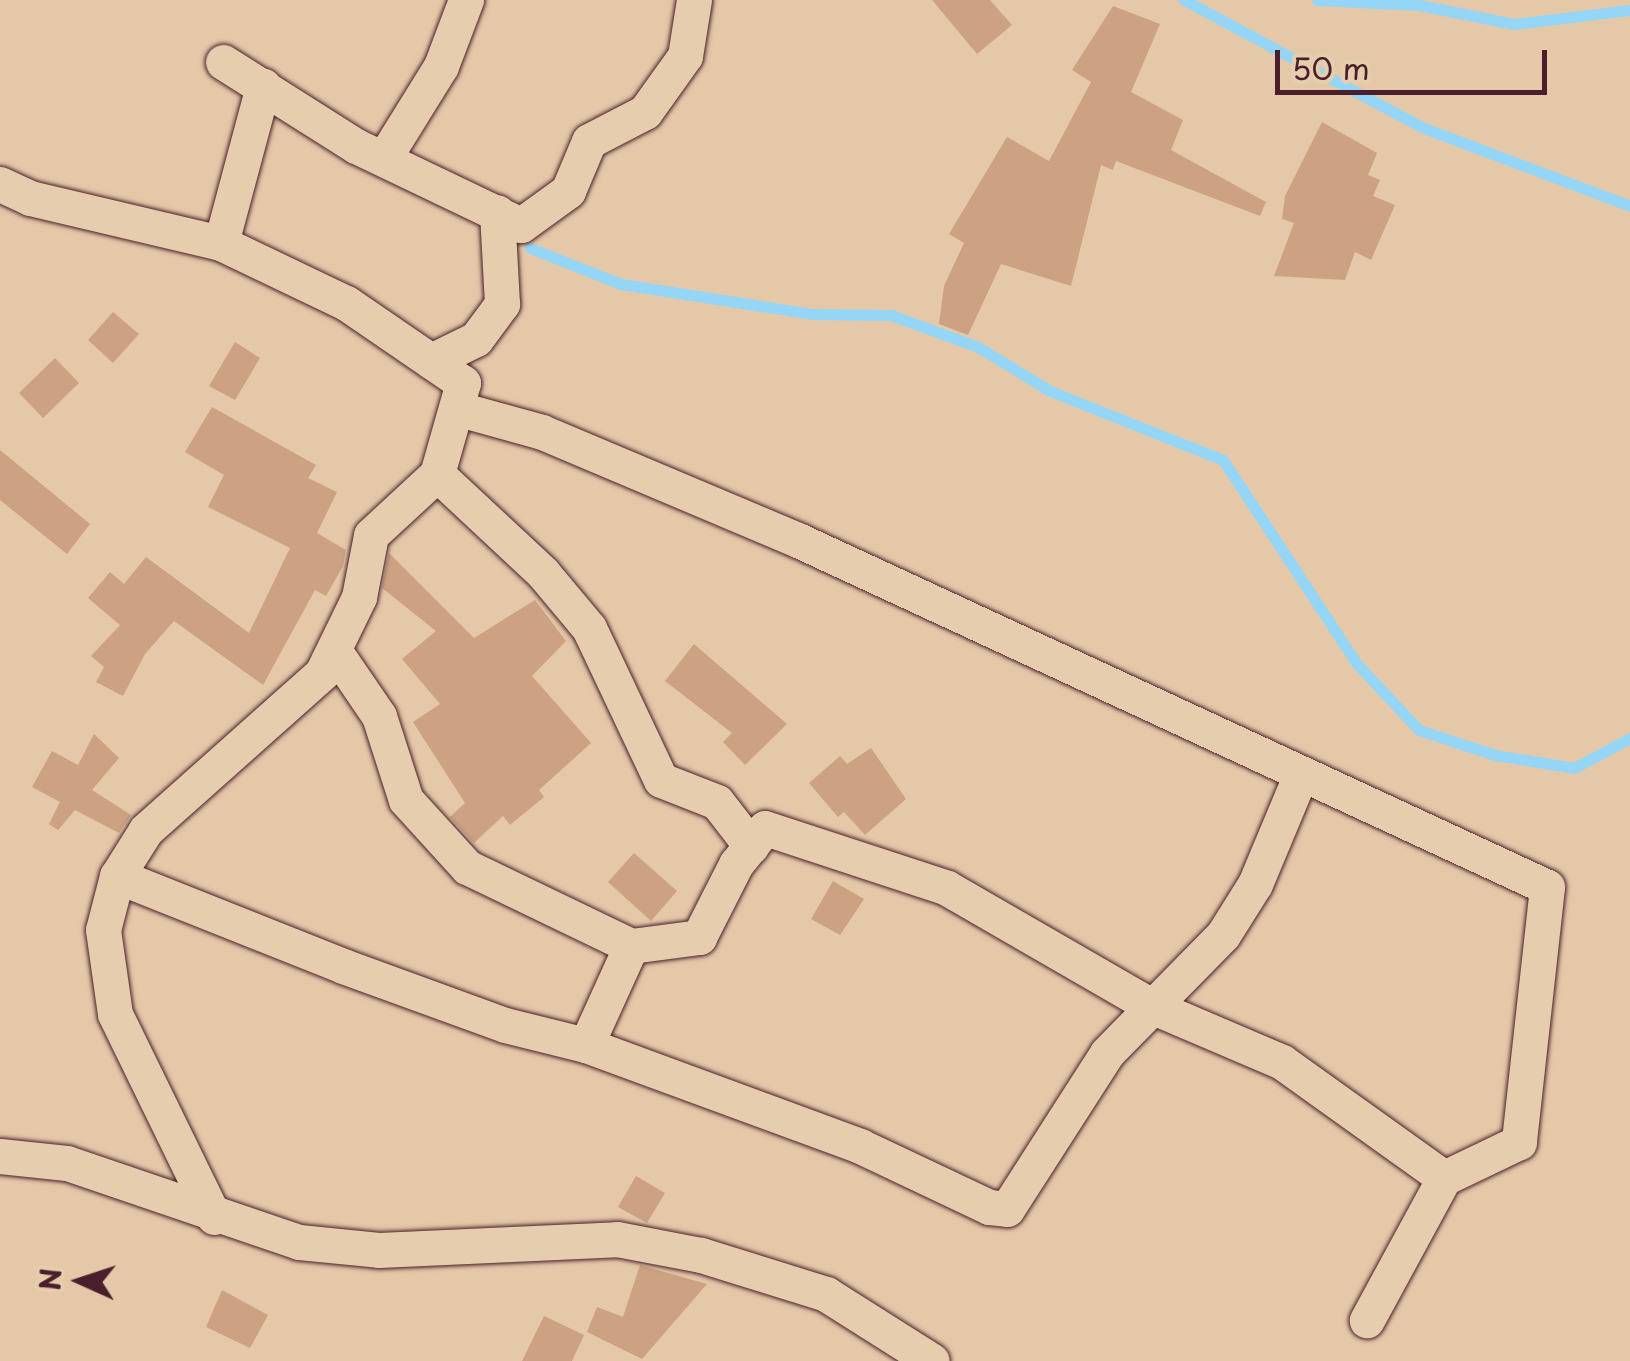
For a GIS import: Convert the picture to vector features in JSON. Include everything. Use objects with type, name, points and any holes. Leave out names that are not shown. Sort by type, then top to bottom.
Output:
[{"type":"street","points":[[384,158],[441,66],[466,0]]},
{"type":"street","points":[[223,62],[384,158],[521,225],[536,219],[568,191],[589,141],[645,112],[685,56],[694,0]]},
{"type":"street","points":[[220,243],[262,86]]},
{"type":"street","points":[[0,184],[30,198],[220,243],[346,302],[463,383],[459,408],[437,474],[371,534],[360,597],[322,673],[146,830],[117,876],[103,930],[115,1014],[214,1217]]},
{"type":"street","points":[[431,361],[476,339],[502,304],[497,212]]},
{"type":"street","points":[[459,408],[542,432],[706,506],[800,540],[1547,887],[1519,1142],[1444,1178],[1367,1320]]},
{"type":"street","points":[[437,474],[543,573],[589,628],[660,780],[717,802],[751,846]]},
{"type":"street","points":[[334,650],[378,716],[406,800],[467,867],[631,946],[699,936],[751,846],[766,828],[947,888],[1151,1006],[1282,1062],[1444,1178]]},
{"type":"street","points":[[117,876],[505,1025],[586,1045],[860,1146],[989,1207],[1007,1210],[1097,1066],[1222,936],[1255,884],[1301,774]]},
{"type":"street","points":[[586,1045],[631,946]]},
{"type":"street","points":[[0,1156],[67,1163],[214,1217],[299,1242],[379,1250],[617,1240],[701,1255],[826,1294],[932,1361]]},
{"type":"building","points":[[932,0],[990,0],[1012,25],[977,54]]},
{"type":"building","points":[[1113,6],[1160,24],[1131,92],[1183,120],[1171,150],[1266,202],[1260,216],[1116,161],[1113,170],[1101,165],[1071,286],[1001,264],[968,335],[939,324],[944,286],[964,243],[949,234],[1007,137],[1049,161],[1091,82],[1072,70]]},
{"type":"building","points":[[1322,122],[1377,153],[1368,175],[1380,180],[1373,196],[1395,205],[1371,260],[1355,252],[1345,280],[1274,276],[1294,223],[1282,219],[1285,196]]},
{"type":"building","points":[[113,312],[139,334],[113,363],[88,340]]},
{"type":"building","points":[[235,342],[260,358],[235,400],[209,386]]},
{"type":"building","points":[[55,358],[79,383],[43,418],[19,393]]},
{"type":"building","points":[[212,407],[316,465],[308,478],[337,492],[317,533],[346,550],[343,566],[326,596],[315,590],[263,685],[174,621],[145,654],[123,696],[96,682],[104,667],[91,656],[120,625],[88,598],[110,572],[124,584],[146,557],[249,633],[290,548],[208,507],[224,475],[185,452]]},
{"type":"building","points":[[0,450],[90,524],[67,554],[0,500]]},
{"type":"building","points":[[389,553],[474,638],[535,600],[566,641],[532,676],[591,743],[539,790],[544,797],[510,825],[503,816],[474,843],[450,817],[465,803],[413,722],[440,704],[402,659],[436,631],[382,588]]},
{"type":"building","points":[[694,644],[787,724],[745,765],[723,742],[732,733],[665,681]]},
{"type":"building","points":[[94,734],[119,758],[92,790],[131,815],[119,833],[75,810],[58,830],[49,824],[60,802],[32,787],[52,751],[78,765]]},
{"type":"building","points":[[871,748],[906,799],[865,835],[844,812],[838,817],[809,783],[840,756],[847,764]]},
{"type":"building","points":[[634,853],[677,891],[651,921],[608,882]]},
{"type":"building","points":[[833,881],[864,899],[840,935],[811,919]]},
{"type":"building","points":[[636,1176],[665,1193],[647,1223],[618,1207]]},
{"type":"building","points":[[640,1265],[707,1284],[642,1359],[587,1332],[597,1307],[623,1317]]},
{"type":"building","points":[[222,1290],[268,1315],[250,1348],[206,1327]]},
{"type":"building","points":[[544,1316],[584,1335],[572,1361],[522,1361]]},
{"type":"waterway","points":[[1184,0],[1424,128],[1630,206]]},
{"type":"waterway","points":[[1317,0],[1419,5],[1514,24],[1630,10]]},
{"type":"waterway","points":[[530,248],[621,284],[812,314],[891,315],[978,347],[1050,391],[1223,460],[1357,664],[1419,730],[1495,755],[1574,768],[1630,738]]}]
